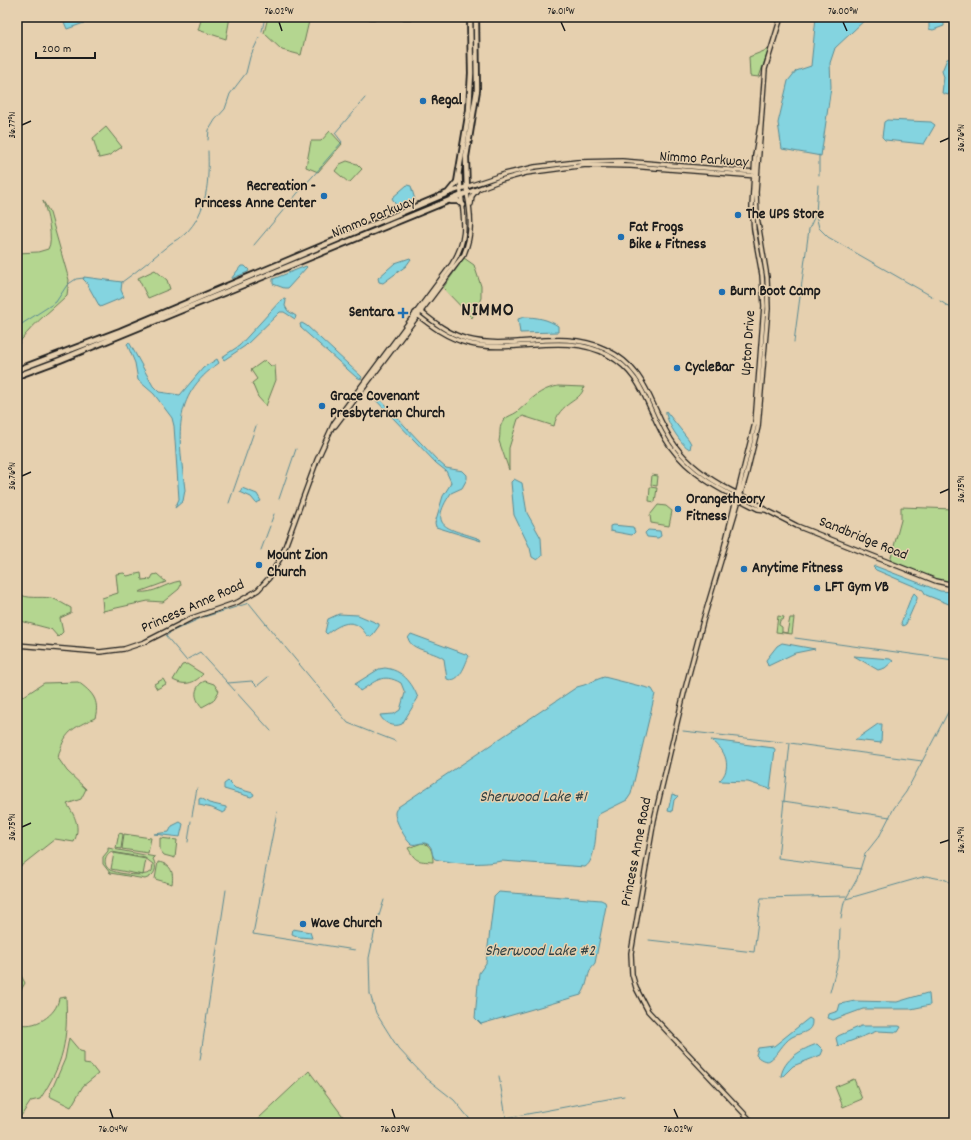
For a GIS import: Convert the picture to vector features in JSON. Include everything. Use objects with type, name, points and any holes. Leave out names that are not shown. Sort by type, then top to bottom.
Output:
[{"type":"highway","points":[[470,17],[470,117],[473,119]]},
{"type":"highway","points":[[467,193],[466,157],[473,119],[477,73],[476,17]]},
{"type":"highway","points":[[448,193],[456,184],[470,99]]},
{"type":"highway","name":"Nimmo Parkway","points":[[17,370],[120,331],[448,193]]},
{"type":"highway","name":"Nimmo Parkway","points":[[17,376],[48,366],[467,193]]},
{"type":"highway","points":[[427,210],[455,200],[460,201],[463,205]]},
{"type":"main road","points":[[371,17],[425,17]]},
{"type":"main road","name":"Upton Drive","points":[[738,496],[755,423],[764,306],[762,275],[753,220],[755,174],[762,117],[765,69],[781,17]]},
{"type":"main road","name":"Nimmo Parkway","points":[[448,193],[498,175],[526,168],[583,161],[622,161],[755,174]]},
{"type":"main road","name":"Princess Anne Road","points":[[17,645],[100,652],[124,649],[145,642],[192,618],[238,602],[254,593],[270,578],[280,559],[336,420],[417,311],[459,251],[465,227],[460,188],[460,163]]},
{"type":"main road","name":"Nimmo Parkway","points":[[467,193],[526,173],[586,165],[755,174]]},
{"type":"main road","points":[[471,224],[472,218],[470,200],[478,189]]},
{"type":"main road","points":[[467,193],[471,224]]},
{"type":"main road","name":"Princess Anne Road","points":[[328,437],[464,254],[469,240],[471,224]]},
{"type":"main road","points":[[417,311],[445,335],[472,344],[491,346],[570,344],[588,347],[608,355],[628,370],[640,385],[662,433],[678,457],[700,477],[738,496]]},
{"type":"main road","name":"Princess Anne Road","points":[[738,496],[684,693],[654,820],[632,945],[631,962],[636,988],[652,1016],[753,1123]]},
{"type":"main road","name":"Sandbridge Road","points":[[738,496],[758,508],[766,510],[797,526],[936,580],[954,585]]},
{"type":"green space","points":[[202,17],[230,17],[226,39],[198,30]]},
{"type":"green space","points":[[268,17],[310,17],[301,55],[282,50],[264,33]]},
{"type":"green space","points":[[769,49],[759,77],[750,76],[749,57]]},
{"type":"green space","points":[[106,127],[122,147],[108,156],[99,158],[93,138]]},
{"type":"green space","points":[[330,131],[342,144],[318,172],[306,167],[311,141],[321,141]]},
{"type":"green space","points":[[347,161],[357,164],[362,169],[350,182],[335,171],[340,164]]},
{"type":"green space","points":[[43,201],[50,213],[69,280],[67,295],[26,333],[17,347],[17,253],[38,252],[48,249],[50,245],[48,219]]},
{"type":"green space","points":[[464,258],[474,265],[481,286],[481,298],[472,318],[443,288]]},
{"type":"green space","points":[[155,270],[167,280],[170,289],[148,298],[138,278]]},
{"type":"green space","points":[[265,360],[271,366],[275,366],[276,380],[266,406],[258,397],[252,383],[257,379],[251,370]]},
{"type":"green space","points":[[551,387],[584,387],[579,396],[560,412],[554,426],[523,416],[518,419],[509,448],[509,470],[499,441],[502,423],[505,419],[517,412],[540,392]]},
{"type":"green space","points":[[652,475],[658,476],[657,486],[651,485]]},
{"type":"green space","points":[[650,487],[657,488],[655,502],[649,501]]},
{"type":"green space","points":[[658,505],[666,506],[672,511],[669,526],[651,523],[650,515]]},
{"type":"green space","points":[[901,507],[954,509],[954,583],[937,580],[890,561],[901,520]]},
{"type":"green space","points":[[124,573],[127,576],[141,573],[142,580],[151,579],[153,575],[157,574],[166,582],[139,592],[155,590],[180,581],[181,585],[179,589],[163,602],[148,601],[103,611],[102,598],[118,593],[116,574]]},
{"type":"green space","points":[[17,593],[29,597],[51,598],[71,608],[71,613],[60,618],[63,632],[58,637],[51,629],[17,620]]},
{"type":"green space","points":[[778,616],[784,617],[783,620],[780,620],[779,625],[782,627],[782,632],[787,633],[790,618],[794,618],[792,634],[776,632]]},
{"type":"green space","points":[[187,664],[203,674],[196,680],[189,683],[181,683],[173,680],[182,665]]},
{"type":"green space","points":[[163,679],[166,684],[157,689],[154,684]]},
{"type":"green space","points":[[205,681],[214,684],[219,691],[213,701],[202,707],[196,698],[196,692],[198,686]]},
{"type":"green space","points":[[78,682],[91,693],[96,701],[95,718],[80,725],[70,732],[63,742],[58,758],[67,771],[86,789],[81,799],[67,804],[76,822],[76,837],[74,842],[55,839],[17,869],[17,698],[24,696],[44,683]]},
{"type":"green space","points":[[119,833],[123,834],[121,849],[116,848]]},
{"type":"green space","points":[[124,834],[151,838],[148,853],[122,849]]},
{"type":"green space","points":[[160,838],[177,840],[175,858],[164,855],[160,850]]},
{"type":"green space","points":[[422,843],[428,845],[430,848],[433,862],[418,860],[413,856],[408,848]]},
{"type":"green space","points":[[108,848],[155,857],[153,859],[155,862],[155,871],[151,876],[145,879],[110,873],[103,864],[103,857],[108,851]],"holes":[[[112,852],[145,858],[153,864],[152,871],[138,875],[125,874],[110,870],[105,863],[106,858]]]},
{"type":"green space","points":[[114,853],[146,859],[143,875],[111,869]]},
{"type":"green space","points":[[158,862],[171,869],[172,884],[155,879]]},
{"type":"green space","points":[[17,968],[25,983],[21,990],[17,993]]},
{"type":"green space","points":[[66,997],[65,1039],[59,1062],[40,1099],[31,1101],[21,1116],[17,1118],[17,1023],[24,1025],[37,1023],[44,1020],[54,1010],[59,998]]},
{"type":"green space","points":[[69,1038],[80,1051],[84,1052],[84,1064],[91,1065],[98,1074],[83,1086],[71,1107],[49,1096],[65,1059]]},
{"type":"green space","points":[[309,1071],[348,1123],[257,1123],[259,1118]]},
{"type":"green space","points":[[854,1079],[862,1099],[843,1107],[835,1087]]},
{"type":"water","points":[[74,17],[83,17],[86,20],[84,23],[67,29],[64,22]]},
{"type":"water","points":[[816,17],[868,17],[835,48],[830,63],[831,87],[821,156],[782,149],[778,123],[788,81],[796,71],[811,66]]},
{"type":"water","points":[[929,17],[944,17],[944,26],[933,30],[929,29]]},
{"type":"water","points":[[954,57],[954,87],[948,95],[942,93],[944,77],[942,71],[947,59]]},
{"type":"water","points":[[887,120],[931,122],[935,125],[924,144],[885,140],[882,137],[884,122]]},
{"type":"water","points":[[407,185],[411,186],[415,200],[397,207],[392,198]]},
{"type":"water","points":[[410,258],[411,259],[406,266],[383,283],[379,282],[378,278],[395,263]]},
{"type":"water","points":[[241,266],[245,266],[249,270],[248,272],[231,279]]},
{"type":"water","points":[[306,266],[307,267],[288,288],[273,284],[273,279]]},
{"type":"water","points":[[84,277],[122,282],[121,290],[124,297],[100,307],[83,279]]},
{"type":"water","points":[[285,299],[285,306],[288,311],[296,316],[295,319],[284,312],[280,312],[245,346],[224,360],[222,357],[239,346],[281,300]]},
{"type":"water","points":[[524,317],[546,320],[558,326],[558,332],[520,333],[518,319]]},
{"type":"water","points":[[302,323],[362,377],[361,379],[356,377],[301,328],[300,324]]},
{"type":"water","points":[[129,342],[153,386],[159,392],[180,395],[203,368],[217,359],[219,363],[203,376],[192,390],[185,404],[181,419],[180,435],[185,490],[183,501],[175,508],[179,499],[174,426],[172,418],[154,394],[138,380],[135,363],[127,344]]},
{"type":"water","points":[[372,391],[438,461],[446,468],[463,471],[467,475],[467,479],[462,488],[451,493],[444,505],[441,514],[442,521],[445,526],[480,539],[481,541],[436,527],[435,523],[443,496],[451,482],[446,471],[436,463],[370,394]]},
{"type":"water","points":[[666,411],[689,440],[691,444],[690,449],[674,432],[666,415]]},
{"type":"water","points":[[514,479],[522,483],[527,513],[541,538],[542,556],[537,560],[532,557],[530,548],[514,515],[511,482]]},
{"type":"water","points":[[242,488],[257,494],[261,501],[256,503],[251,497],[240,492]]},
{"type":"water","points":[[610,526],[633,527],[635,532],[632,535],[610,531]]},
{"type":"water","points":[[648,530],[660,531],[661,536],[658,538],[647,537],[645,533]]},
{"type":"water","points":[[875,566],[940,591],[954,592],[954,606],[926,595],[923,590],[876,570],[873,567]]},
{"type":"water","points":[[914,593],[917,596],[917,599],[906,624],[903,626],[901,623]]},
{"type":"water","points":[[339,614],[358,615],[379,624],[379,626],[371,637],[367,635],[358,625],[349,623],[335,628],[327,634],[325,632],[328,619]]},
{"type":"water","points":[[411,634],[468,655],[466,664],[459,676],[452,680],[447,679],[444,659],[413,646],[408,638]]},
{"type":"water","points":[[782,643],[815,649],[795,653],[768,666],[766,660],[777,646]]},
{"type":"water","points":[[854,656],[890,659],[893,661],[885,668],[878,670]]},
{"type":"water","points":[[385,668],[396,671],[406,678],[413,687],[418,698],[402,724],[399,725],[389,724],[381,718],[380,715],[394,714],[400,710],[405,693],[401,683],[389,678],[384,678],[360,691],[355,684],[379,669]]},
{"type":"water","name":"Sherwood Lake #1","points":[[604,677],[652,689],[655,694],[631,794],[627,800],[599,814],[597,817],[596,837],[589,864],[585,867],[502,861],[477,863],[451,862],[435,859],[430,846],[427,844],[411,844],[409,842],[396,820],[395,812],[398,807],[577,687]]},
{"type":"water","points":[[878,724],[882,724],[881,743],[855,740]]},
{"type":"water","points":[[711,740],[774,748],[770,789],[748,782],[719,781],[726,771],[726,759],[721,749]]},
{"type":"water","points":[[228,781],[235,788],[253,793],[254,795],[251,797],[224,789],[224,784]]},
{"type":"water","points":[[672,794],[678,796],[674,800],[672,812],[668,811]]},
{"type":"water","points":[[201,798],[209,803],[226,807],[226,811],[223,813],[212,808],[199,805],[199,799]]},
{"type":"water","points":[[180,822],[183,824],[180,837],[154,834],[169,832],[172,826]]},
{"type":"water","name":"Sherwood Lake #2","points":[[499,892],[601,900],[605,902],[606,906],[595,963],[590,970],[584,991],[581,995],[481,1024],[475,1018],[479,973],[486,963],[494,897]]},
{"type":"water","points":[[293,929],[310,932],[312,938],[299,937],[292,934]]},
{"type":"water","points":[[927,993],[929,994],[930,1005],[911,1009],[863,1009],[833,1020],[828,1018],[829,1014],[838,1011],[840,1004],[855,1001],[897,1002]]},
{"type":"water","points":[[809,1018],[812,1020],[811,1027],[806,1032],[789,1039],[770,1060],[764,1061],[756,1055],[758,1048],[774,1046]]},
{"type":"water","points":[[861,1026],[901,1027],[898,1032],[877,1031],[838,1046],[836,1038],[838,1036]]},
{"type":"water","points":[[817,1044],[823,1050],[821,1055],[793,1066],[783,1076],[781,1076],[786,1065],[794,1056]]},
{"type":"waterway","points":[[262,31],[265,17]]},
{"type":"waterway","points":[[208,140],[209,130],[215,120],[225,109],[230,94],[246,73],[250,57],[259,38]]},
{"type":"waterway","points":[[323,164],[342,142],[335,133],[365,98]]},
{"type":"waterway","points":[[122,282],[183,235],[193,225],[203,206],[206,195],[208,151]]},
{"type":"waterway","points":[[819,155],[819,175]]},
{"type":"waterway","points":[[304,186],[322,166]]},
{"type":"waterway","points":[[794,342],[809,229],[816,213],[818,185]]},
{"type":"waterway","points":[[254,245],[302,188]]},
{"type":"waterway","points":[[816,215],[819,228],[828,237],[933,297]]},
{"type":"waterway","points":[[17,327],[56,302],[67,285],[76,279],[84,278]]},
{"type":"waterway","points":[[940,301],[954,310]]},
{"type":"waterway","points":[[229,503],[256,426]]},
{"type":"waterway","points":[[279,499],[296,449]]},
{"type":"waterway","points":[[271,522],[274,514]]},
{"type":"waterway","points":[[261,550],[270,526]]},
{"type":"waterway","points":[[204,617],[249,603],[283,645]]},
{"type":"waterway","points":[[173,631],[201,618]]},
{"type":"waterway","points":[[170,633],[166,636],[186,660],[200,652],[271,731]]},
{"type":"waterway","points":[[795,638],[954,660]]},
{"type":"waterway","points":[[285,647],[348,723],[373,733]]},
{"type":"waterway","points":[[228,683],[252,681],[257,686],[268,677]]},
{"type":"waterway","points":[[841,918],[844,902],[857,879],[865,854],[880,835],[894,808],[906,792],[954,701]]},
{"type":"waterway","points":[[683,731],[790,743]]},
{"type":"waterway","points":[[377,734],[395,741]]},
{"type":"waterway","points":[[861,869],[778,858],[790,743],[922,761]]},
{"type":"waterway","points":[[192,816],[197,788]]},
{"type":"waterway","points":[[783,801],[890,817]]},
{"type":"waterway","points":[[277,812],[253,934],[355,950]]},
{"type":"waterway","points":[[188,842],[191,821]]},
{"type":"waterway","points":[[846,899],[926,876],[946,880],[952,884]]},
{"type":"waterway","points":[[200,1060],[226,890]]},
{"type":"waterway","points":[[649,940],[754,952],[761,898],[846,896]]},
{"type":"waterway","points":[[384,900],[376,925],[369,958],[370,994],[376,1013],[398,1048],[426,1078],[454,1100],[473,1123]]},
{"type":"waterway","points":[[830,992],[839,958],[840,928]]},
{"type":"waterway","points":[[499,1076],[507,1123]]},
{"type":"waterway","points":[[506,1118],[624,1096]]},
{"type":"place","name":"Regal","points":[[423,101]]},
{"type":"place","name":"Recreation - Princess Anne Center","points":[[324,196]]},
{"type":"place","name":"The UPS Store","points":[[738,215]]},
{"type":"place","name":"Fat Frogs Bike & Fitness","points":[[621,237]]},
{"type":"place","name":"Burn Boot Camp","points":[[722,292]]},
{"type":"place","name":"Sentara","points":[[403,313]]},
{"type":"place","name":"CycleBar","points":[[677,368]]},
{"type":"place","name":"Grace Covenant Presbyterian Church","points":[[322,406]]},
{"type":"place","name":"Orangetheory Fitness","points":[[678,509]]},
{"type":"place","name":"Mount Zion Church","points":[[259,565]]},
{"type":"place","name":"Anytime Fitness","points":[[744,569]]},
{"type":"place","name":"LFT Gym VB","points":[[817,588]]},
{"type":"place","name":"Wave Church","points":[[303,924]]},
{"type":"district","name":"NIMMO","points":[[488,311]]}]
